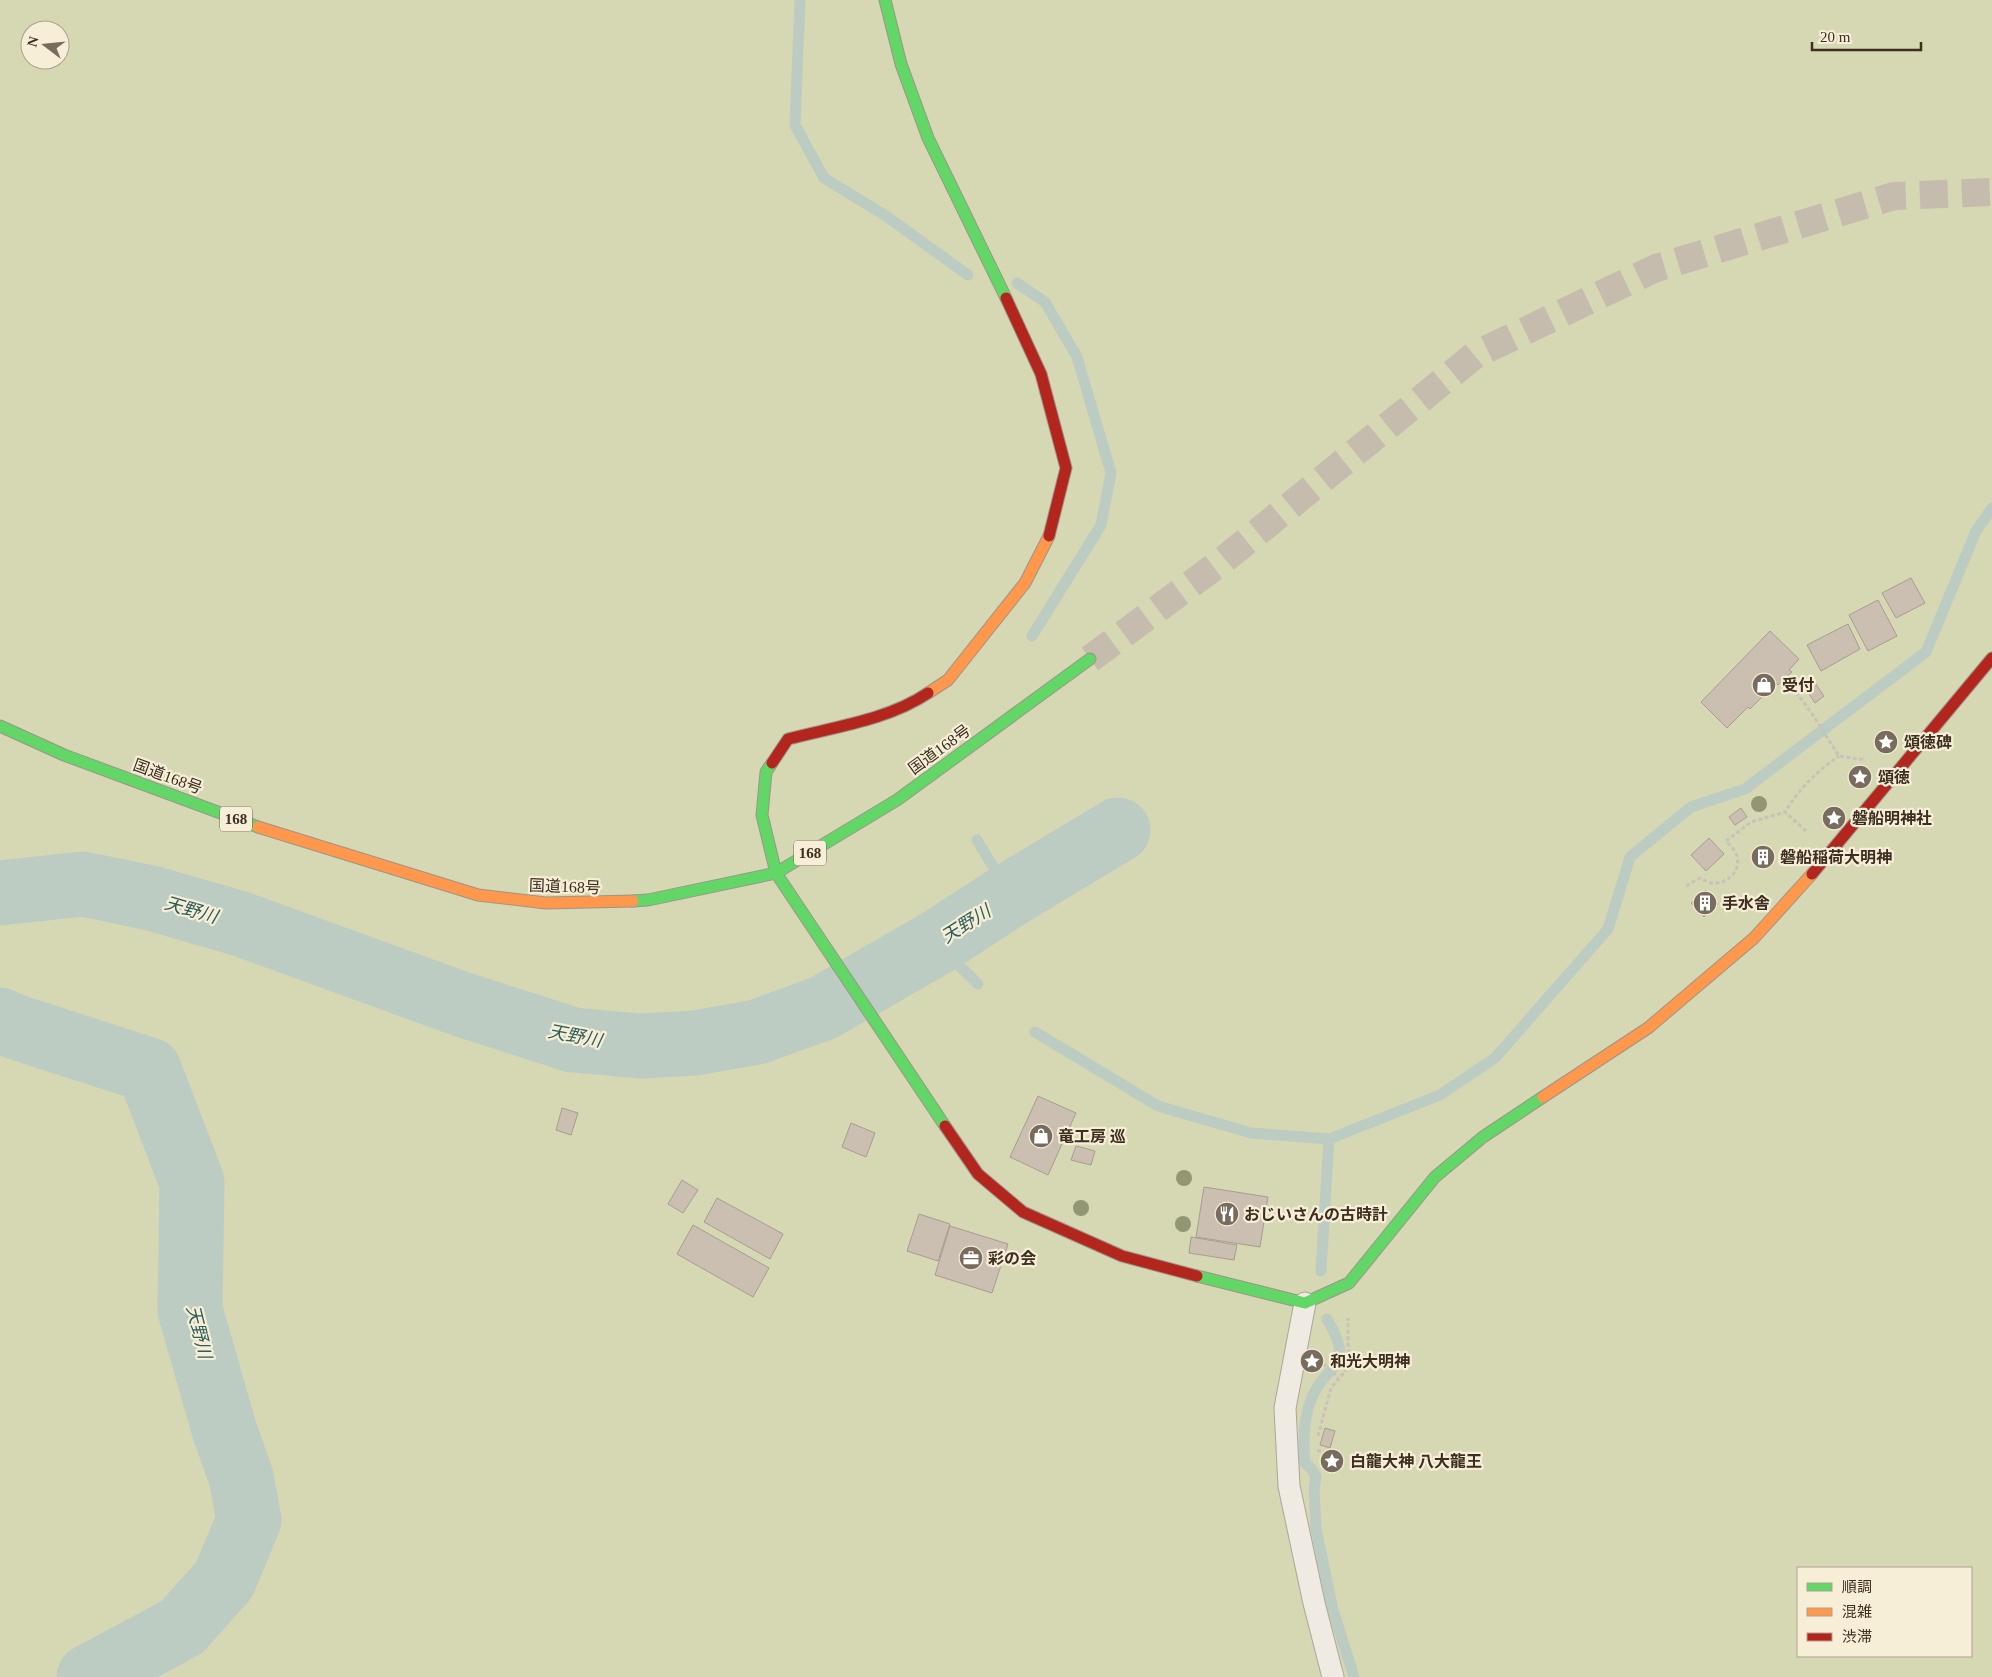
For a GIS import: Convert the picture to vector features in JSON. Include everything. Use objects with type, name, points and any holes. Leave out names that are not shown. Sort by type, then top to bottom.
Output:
[{"type":"main road","points":[[885,0],[901,64],[928,138],[1000,284],[1041,374],[1066,468],[1048,539],[1025,583],[948,680],[910,705],[788,739],[766,772],[762,815],[776,873],[811,923],[905,1068],[978,1174],[1023,1212],[1122,1256],[1255,1292],[1305,1303],[1349,1283],[1436,1178],[1483,1137],[1648,1028],[1754,938],[1829,854],[1992,658]]},
{"type":"main road","name":"国道168号","points":[[0,726],[64,755],[278,834],[478,895],[546,903],[608,903],[648,900],[776,873],[897,800],[1090,659]]},
{"type":"lane","points":[[1305,1303],[1285,1408],[1289,1486],[1314,1603],[1333,1677]]},
{"type":"path","points":[[1792,687],[1833,746]]},
{"type":"path","points":[[1686,886],[1700,878],[1711,883],[1723,882],[1736,872],[1738,857],[1726,841],[1750,822],[1785,812],[1796,794],[1826,764],[1839,756]]},
{"type":"path","points":[[1785,812],[1829,854]]},
{"type":"path","points":[[1316,1441],[1336,1376],[1347,1369],[1350,1362],[1348,1329]]},
{"type":"path","points":[[1328,1367],[1336,1376]]},
{"type":"path","points":[[1314,1449],[1326,1453],[1325,1461],[1320,1468]]},
{"type":"green space","points":[[0,0],[1992,0],[1992,1677],[0,1677]]},
{"type":"building","points":[[1911,578],[1925,603],[1896,618],[1882,593]]},
{"type":"building","points":[[1878,600],[1897,636],[1868,651],[1849,615]]},
{"type":"building","points":[[1848,624],[1860,649],[1821,671],[1807,645]]},
{"type":"building","points":[[1770,631],[1799,659],[1789,670],[1792,672],[1778,685],[1776,683],[1750,709],[1748,707],[1727,728],[1701,702]]},
{"type":"building","points":[[1815,683],[1824,696],[1815,703],[1806,689]]},
{"type":"building","points":[[1741,808],[1747,817],[1735,825],[1729,817]]},
{"type":"building","points":[[1709,838],[1724,854],[1706,871],[1691,855]]},
{"type":"building","name":"手水舎","points":[[1706,890],[1718,904],[1704,917],[1691,903]]},
{"type":"building","points":[[1038,1096],[1076,1113],[1048,1175],[1010,1157]]},
{"type":"building","points":[[562,1108],[578,1113],[571,1135],[556,1130]]},
{"type":"building","points":[[851,1123],[875,1133],[866,1157],[842,1147]]},
{"type":"building","points":[[1076,1146],[1095,1151],[1091,1165],[1071,1160]]},
{"type":"building","points":[[682,1180],[698,1190],[683,1213],[668,1204]]},
{"type":"building","points":[[1204,1187],[1268,1197],[1260,1247],[1196,1237]]},
{"type":"building","points":[[717,1198],[783,1234],[770,1259],[704,1222]]},
{"type":"building","points":[[919,1214],[950,1224],[938,1261],[907,1251]]},
{"type":"building","points":[[693,1225],[769,1268],[753,1297],[677,1254]]},
{"type":"building","points":[[950,1226],[1008,1244],[992,1293],[935,1275]]},
{"type":"building","points":[[1191,1237],[1237,1245],[1234,1260],[1189,1253]]},
{"type":"building","points":[[1325,1428],[1335,1431],[1330,1448],[1320,1445]]},
{"type":"waterway","points":[[800,0],[795,125],[824,178],[886,216],[968,275]]},
{"type":"waterway","points":[[1017,283],[1045,302],[1077,357],[1111,473],[1101,525],[1032,636]]},
{"type":"waterway","points":[[1035,1032],[1158,1106],[1251,1133],[1329,1139],[1440,1095],[1495,1058],[1608,929],[1630,857],[1691,807],[1745,789],[1926,652],[1976,531],[1992,508]]},
{"type":"waterway","name":"天野川","points":[[0,893],[83,884],[151,898],[241,924],[461,1004],[573,1040],[640,1046],[695,1043],[757,1032],[823,1008],[936,943],[1010,895],[1118,830]]},
{"type":"waterway","points":[[977,840],[1010,895]]},
{"type":"waterway","points":[[936,943],[978,984]]},
{"type":"waterway","name":"天野川","points":[[0,1020],[16,1027],[149,1070],[192,1182],[190,1310],[224,1429],[241,1477],[249,1520],[224,1580],[182,1627],[89,1677]]},
{"type":"waterway","points":[[1321,1271],[1329,1139]]},
{"type":"waterway","points":[[1327,1319],[1339,1347],[1339,1356],[1337,1362],[1319,1385],[1309,1405],[1304,1430],[1304,1455],[1305,1463],[1311,1468],[1316,1477],[1314,1490],[1316,1529],[1333,1610],[1354,1677]]},
{"type":"tunnel","points":[[1090,659],[1221,562],[1475,355],[1656,268],[1894,196],[1992,192]]},
{"type":"traffic: fast","points":[[885,0],[901,64],[928,138],[1006,298]]},
{"type":"traffic: fast","points":[[633,901],[648,900],[776,873],[897,800],[1090,659]]},
{"type":"traffic: fast","points":[[0,726],[64,755],[258,827]]},
{"type":"traffic: fast","points":[[772,763],[766,772],[762,815],[776,873],[945,1126]]},
{"type":"traffic: fast","points":[[1197,1276],[1305,1303],[1349,1283],[1435,1177],[1483,1137],[1543,1097]]},
{"type":"traffic: slow","points":[[928,693],[948,680],[1025,583],[1049,536]]},
{"type":"traffic: slow","points":[[258,827],[478,895],[546,903],[633,901]]},
{"type":"traffic: slow","points":[[1543,1097],[1648,1028],[1754,938],[1812,874]]},
{"type":"traffic: jam","points":[[1006,298],[1041,374],[1066,468],[1049,536]]},
{"type":"traffic: jam","points":[[1812,874],[1992,658]]},
{"type":"traffic: jam","points":[[772,763],[788,739],[860,722],[896,710],[928,693]]},
{"type":"traffic: jam","points":[[945,1126],[978,1174],[1023,1212],[1122,1256],[1197,1276]]},
{"type":"place","name":"受付","points":[[1764,685]]},
{"type":"place","name":"頌徳碑","points":[[1886,742]]},
{"type":"place","name":"頌徳","points":[[1860,777]]},
{"type":"place","name":"磐船明神社","points":[[1834,818]]},
{"type":"place","name":"磐船稲荷大明神","points":[[1763,857]]},
{"type":"place","name":"手水舎","points":[[1705,903]]},
{"type":"place","name":"竜工房 巡","points":[[1041,1136]]},
{"type":"place","name":"おじいさんの古時計","points":[[1227,1214]]},
{"type":"place","name":"彩の会","points":[[971,1258]]},
{"type":"place","name":"和光大明神","points":[[1312,1361]]},
{"type":"place","name":"白龍大神 八大龍王","points":[[1332,1461]]}]
